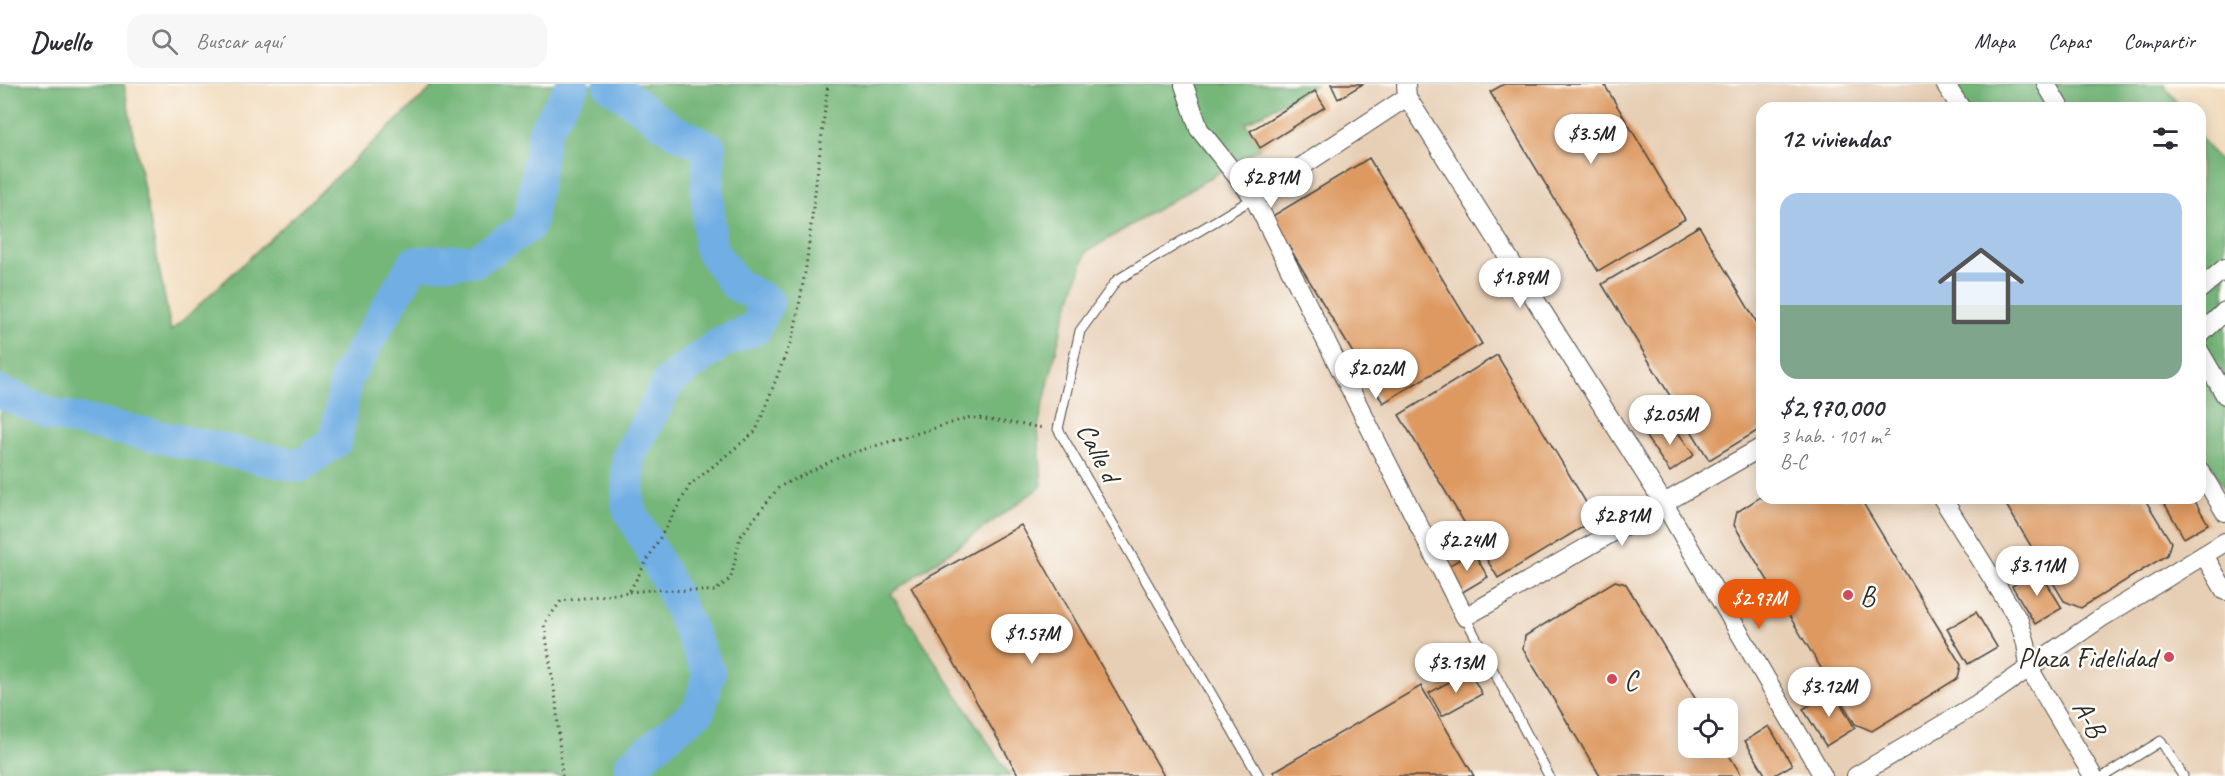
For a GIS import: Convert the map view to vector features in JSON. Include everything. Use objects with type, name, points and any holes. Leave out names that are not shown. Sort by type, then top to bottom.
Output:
[{"type":"street","points":[[1945,84],[1957,102]]},
{"type":"street","points":[[2046,84],[2056,102]]},
{"type":"street","points":[[1184,85],[1200,129],[1254,198],[1465,618],[1756,450]]},
{"type":"street","points":[[1254,198],[1406,90],[1663,502],[1823,776]]},
{"type":"street","points":[[2206,284],[2225,268]]},
{"type":"street","points":[[2206,329],[2225,311]]},
{"type":"street","points":[[2206,362],[2225,395]]},
{"type":"street","points":[[2206,481],[2225,512]]},
{"type":"street","name":"A-B","points":[[1946,504],[2019,621],[2026,643],[2029,668],[2093,776]]},
{"type":"street","points":[[1856,776],[1977,704],[2101,618],[2225,542]]},
{"type":"street","points":[[2204,555],[2225,591]]},
{"type":"lane","name":"Calle d","points":[[1254,198],[1117,280],[1080,331],[1058,429],[1259,776]]},
{"type":"lane","points":[[1465,618],[1549,776]]},
{"type":"lane","points":[[2104,776],[2161,741],[2182,776]]},
{"type":"path","points":[[629,592],[690,485],[756,430],[795,333],[806,267],[828,84]]},
{"type":"path","points":[[562,776],[556,701],[544,624],[561,601],[651,590],[715,591],[731,578],[740,537],[778,487],[842,456],[971,417],[1058,429]]},
{"type":"shaded area","points":[[1368,84],[1951,84],[1962,102],[1756,102],[1756,504],[2206,504],[2206,459],[2225,491],[2225,776],[1010,776],[891,594],[1042,486],[1038,427],[1063,322],[1086,252]]},
{"type":"green space","points":[[0,84],[124,84],[171,331],[436,84],[1316,84],[1246,123],[1260,148],[1086,252],[1063,322],[1038,427],[1042,486],[891,594],[1010,776],[0,776]]},
{"type":"green space","points":[[1951,84],[2164,84],[2177,102],[1962,102]]},
{"type":"green space","points":[[2206,144],[2218,160],[2225,162],[2225,491],[2206,459]]},
{"type":"building","points":[[1331,84],[1363,84],[1338,99]]},
{"type":"building","points":[[1504,84],[1604,84],[1685,219],[1598,271],[1490,92]]},
{"type":"building","points":[[1315,91],[1325,107],[1260,148],[1250,131]]},
{"type":"building","points":[[1369,158],[1482,344],[1383,403],[1271,217]]},
{"type":"building","points":[[1699,226],[1756,321],[1756,432],[1709,460],[1602,284]]},
{"type":"building","points":[[1497,355],[1596,519],[1498,578],[1399,415]]},
{"type":"building","points":[[1670,421],[1694,455],[1670,472],[1646,437]]},
{"type":"building","name":"B","points":[[1756,500],[1756,504],[1864,504],[1961,665],[1958,678],[1872,731],[1855,724],[1734,525],[1737,512]]},
{"type":"building","points":[[2006,504],[2148,504],[2171,542],[2167,555],[2081,608],[2064,601]]},
{"type":"building","points":[[2165,504],[2196,504],[2208,524],[2184,538]]},
{"type":"building","points":[[1021,525],[1164,776],[1019,776],[911,587]]},
{"type":"building","points":[[1473,552],[1488,577],[1461,593],[1446,567]]},
{"type":"building","points":[[2039,570],[2062,608],[2035,624],[2012,586]]},
{"type":"building","name":"C","points":[[1615,581],[1626,584],[1695,698],[1678,698],[1678,758],[1731,758],[1742,776],[1600,776],[1523,649],[1525,636]]},
{"type":"building","points":[[1976,612],[1997,647],[1968,664],[1947,629]]},
{"type":"building","points":[[1469,671],[1482,694],[1442,716],[1429,693]]},
{"type":"building","points":[[1421,686],[1474,776],[1276,776],[1273,772]]},
{"type":"building","points":[[1833,691],[1855,728],[1826,746],[1803,709]]},
{"type":"building","points":[[1769,726],[1792,765],[1773,776],[1766,776],[1745,741]]},
{"type":"waterway","points":[[0,392],[54,415],[300,466],[336,441],[346,378],[414,263],[476,260],[529,226],[544,132],[573,84]]},
{"type":"waterway","points":[[609,84],[672,130],[710,148],[707,187],[710,248],[735,284],[768,302],[755,329],[722,342],[669,381],[628,458],[628,507],[668,582],[709,673],[699,710],[631,765],[631,776]]},
{"type":"place","name":"B","points":[[1848,595]]},
{"type":"place","name":"Plaza Fidelidad","points":[[2169,657]]},
{"type":"place","name":"C","points":[[1612,679]]}]
